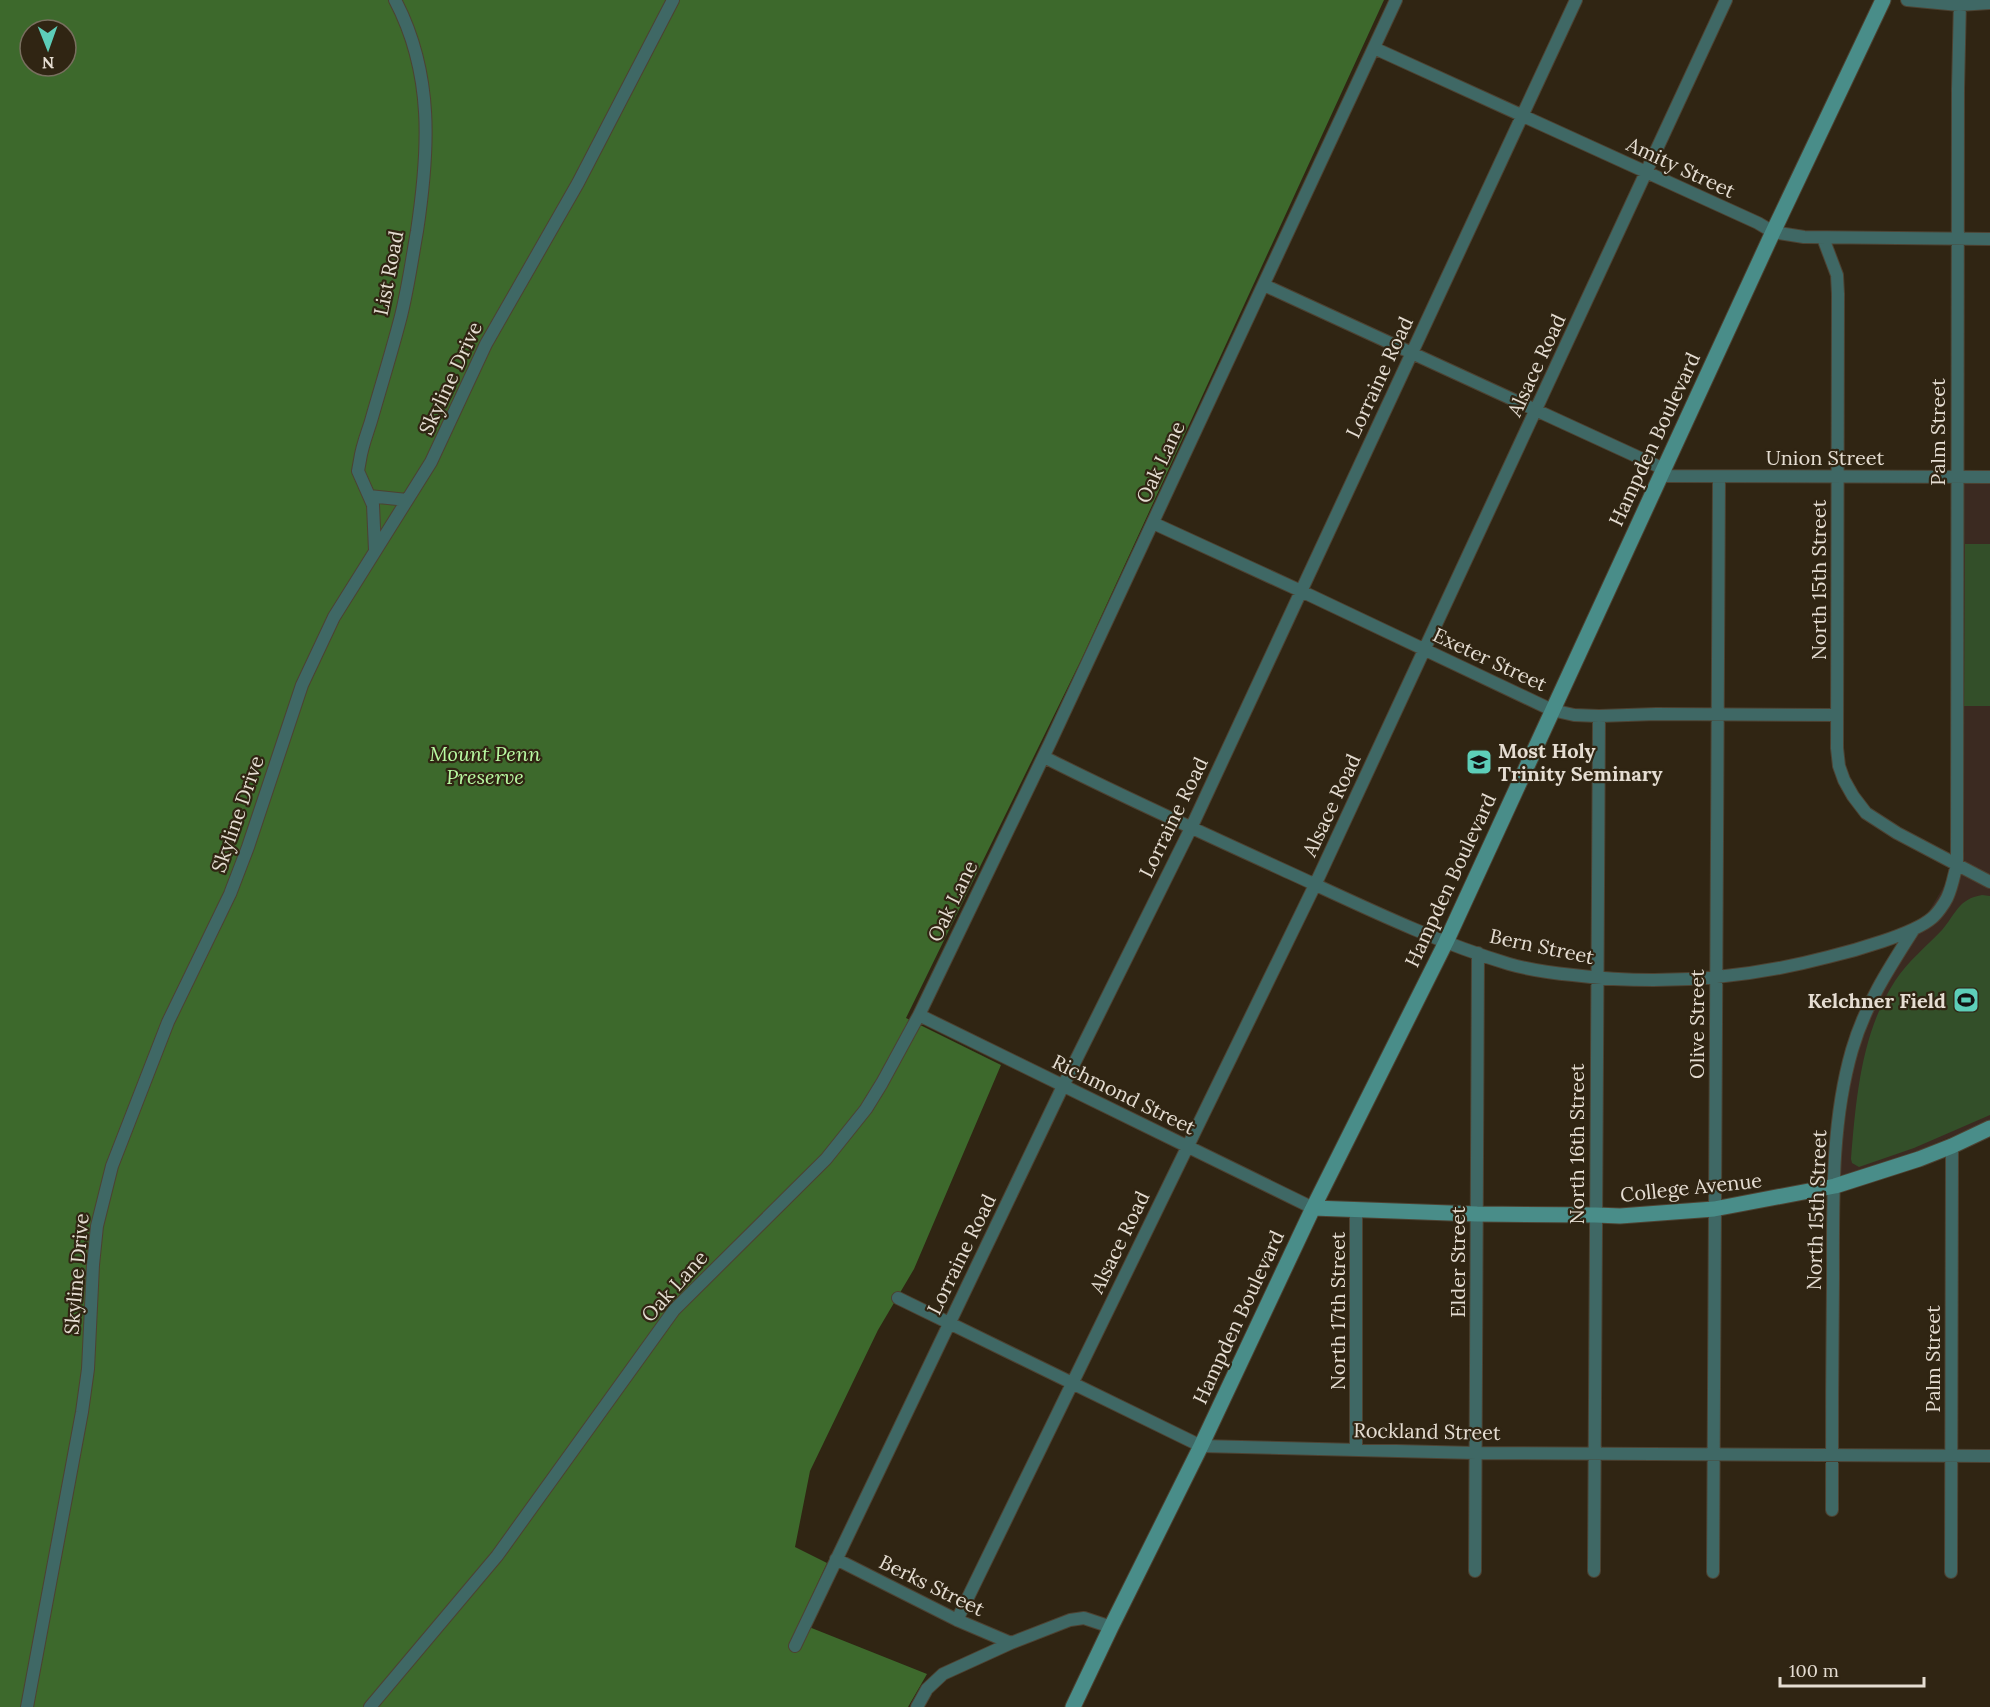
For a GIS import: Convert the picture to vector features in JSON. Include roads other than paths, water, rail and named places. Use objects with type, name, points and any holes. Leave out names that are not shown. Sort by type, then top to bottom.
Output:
[{"type":"main road","name":"Hampden Boulevard","points":[[1073,1707],[1201,1446],[1313,1208],[1446,942],[1773,232],[1883,0]]},
{"type":"main road","name":"College Avenue","points":[[1313,1208],[1477,1214],[1631,1216],[1714,1209],[1835,1186],[1952,1146],[1990,1128]]},
{"type":"street","name":"List Road","points":[[375,551],[373,505],[358,471],[407,288],[419,213],[426,147],[422,81],[414,48],[395,0]]},
{"type":"street","name":"Skyline Drive","points":[[27,1707],[82,1412],[88,1369],[97,1226],[109,1175],[150,1063],[230,894],[302,685],[334,617],[442,442],[486,344],[578,183],[673,0]]},
{"type":"street","name":"Oak Lane","points":[[370,1707],[497,1556],[674,1310],[826,1159],[843,1140],[882,1083],[919,1015],[1044,757],[1396,0]]},
{"type":"street","name":"Lorraine Road","points":[[795,1646],[949,1323],[1191,828],[1576,0]]},
{"type":"street","name":"Alsace Road","points":[[957,1620],[1315,885],[1726,0]]},
{"type":"street","points":[[1907,0],[1990,3]]},
{"type":"street","name":"Palm Street","points":[[1957,864],[1956,477],[1960,3]]},
{"type":"street","name":"Amity Street","points":[[1374,48],[1758,223],[1773,232],[1822,238],[1990,239]]},
{"type":"street","name":"North 15th Street","points":[[1822,238],[1837,275],[1838,294],[1837,748],[1839,766],[1848,788],[1866,813],[1890,829],[1957,864]]},
{"type":"street","name":"Union Street","points":[[1264,285],[1536,410],[1662,473],[1719,477],[1990,477]]},
{"type":"street","name":"Olive Street","points":[[1713,1572],[1719,477]]},
{"type":"street","points":[[369,496],[407,500]]},
{"type":"street","name":"Exeter Street","points":[[1154,523],[1552,710],[1574,715],[1599,716],[1837,715]]},
{"type":"street","name":"North 16th Street","points":[[1594,1571],[1599,716]]},
{"type":"street","name":"Bern Street","points":[[1044,757],[1122,797],[1421,934],[1510,964],[1596,978],[1646,981],[1715,979],[1774,970],[1847,952],[1914,929],[1932,918],[1947,899],[1957,864]]},
{"type":"street","points":[[1957,864],[1990,882]]},
{"type":"street","name":"North 15th Street","points":[[1832,1510],[1833,1218],[1841,1102],[1852,1049],[1868,1007],[1881,980],[1914,929]]},
{"type":"street","name":"Elder Street","points":[[1475,1571],[1478,953]]},
{"type":"street","name":"Richmond Street","points":[[919,1015],[1313,1208]]},
{"type":"street","name":"Palm Street","points":[[1951,1572],[1952,1146]]},
{"type":"street","name":"North 17th Street","points":[[1356,1210],[1356,1449]]},
{"type":"street","name":"Rockland Street","points":[[898,1298],[1201,1446],[1475,1453],[1990,1456]]},
{"type":"street","name":"Berks Street","points":[[836,1559],[957,1620],[1011,1643]]},
{"type":"street","points":[[917,1707],[927,1689],[943,1674],[1011,1643],[1070,1620],[1084,1618],[1111,1627]]},
{"type":"place","name":"Most Holy Trinity Seminary","points":[[1479,762]]},
{"type":"place","name":"Kelchner Field","points":[[1966,1000]]},
{"type":"park label","name":"Mount Penn Preserve","points":[[485,764]]}]
